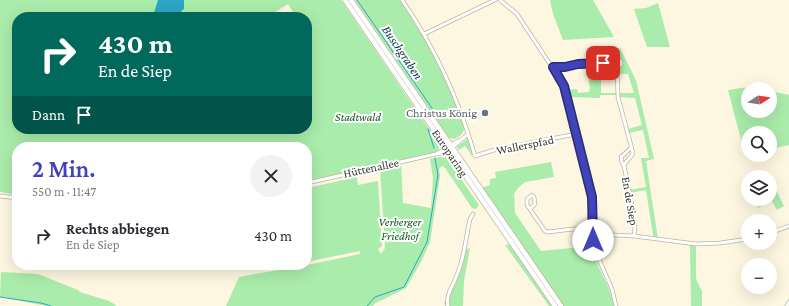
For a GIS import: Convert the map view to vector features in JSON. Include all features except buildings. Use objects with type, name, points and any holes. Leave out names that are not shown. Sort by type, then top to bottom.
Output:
[{"type":"main road","name":"Europaring","points":[[345,0],[561,306]]},
{"type":"main road","name":"Europaring","points":[[351,0],[555,306]]},
{"type":"street","points":[[402,0],[438,58],[466,124],[467,135],[449,148]]},
{"type":"street","points":[[424,34],[495,0]]},
{"type":"street","points":[[500,0],[516,12],[563,84],[592,197],[595,251],[612,289],[616,306]]},
{"type":"street","points":[[553,67],[565,67],[578,64],[616,65],[618,97],[631,148]]},
{"type":"street","name":"Wallerspfad","points":[[467,135],[470,138],[474,156],[494,150],[576,134]]},
{"type":"street","name":"Hüttenallee","points":[[312,182],[436,154],[442,154],[449,148]]},
{"type":"street","name":"En de Siep","points":[[624,166],[624,163],[633,154],[631,148],[621,158],[633,210],[632,212],[635,227],[634,236]]},
{"type":"street","points":[[0,196],[12,197]]},
{"type":"street","points":[[530,209],[545,231],[548,232],[593,228]]},
{"type":"street","points":[[448,306],[448,296],[460,266],[470,219],[473,214]]},
{"type":"street","points":[[777,230],[789,226]]},
{"type":"street","points":[[593,234],[634,236],[701,244],[741,240]]},
{"type":"street","points":[[787,306],[789,302]]},
{"type":"green space","name":"Stadtwald","points":[[0,0],[341,0],[440,145],[436,152],[312,180],[312,142],[12,142],[12,194],[0,192]]},
{"type":"green space","points":[[355,0],[400,0],[432,51],[445,77],[464,125],[463,132],[459,137],[455,139],[449,138]]},
{"type":"green space","points":[[550,0],[593,0],[614,37],[563,40],[553,14]]},
{"type":"green space","points":[[658,3],[670,47],[647,47],[634,9],[646,8]]},
{"type":"green space","points":[[620,48],[636,80],[654,159],[646,161],[658,239],[654,238],[653,235],[646,190],[630,193],[629,190],[646,187],[641,158],[649,158],[643,130],[629,133],[628,129],[642,125],[635,98],[619,97],[619,93],[634,93],[628,74],[619,74],[619,68],[622,63],[617,60],[617,53],[615,49]]},
{"type":"green space","points":[[589,66],[601,66],[601,93],[617,93],[617,95],[600,95],[600,98],[569,97],[567,90],[577,89],[578,93],[589,92],[590,88],[587,69],[589,69]]},
{"type":"green space","points":[[741,88],[741,118],[777,118],[777,92],[789,95],[789,145],[777,148],[777,126],[741,126],[741,140],[728,90]]},
{"type":"green space","points":[[468,138],[473,154],[471,156],[465,146],[459,150],[457,147]]},
{"type":"green space","name":"Verberger Friedhof","points":[[445,156],[479,205],[476,209],[472,208],[445,168],[442,166],[439,169],[440,176],[430,242],[422,260],[406,288],[374,304],[373,306],[226,306],[239,277],[279,270],[312,270],[312,264],[360,254],[360,251],[312,261],[312,187],[357,177],[358,185],[378,181],[382,246],[378,249],[381,254],[385,248],[380,169],[382,167],[401,163],[403,203],[431,208],[433,178],[430,159]]},
{"type":"green space","points":[[551,162],[554,177],[525,182],[518,188],[514,194],[515,213],[541,251],[591,246],[614,306],[549,306],[505,245],[519,243],[482,188],[490,185],[490,179],[496,178],[495,172]]},
{"type":"green space","points":[[777,192],[784,206],[777,210],[775,206],[777,206]]},
{"type":"green space","points":[[690,245],[696,245],[696,279],[702,291],[702,306],[691,306]]},
{"type":"green space","points":[[470,248],[464,281],[463,306],[446,306],[444,304],[448,294],[450,295],[460,271],[466,249]]},
{"type":"green space","points":[[1,272],[38,274],[80,292],[109,301],[117,306],[47,306],[0,297]]},
{"type":"water","points":[[158,0],[184,0],[184,9],[181,12],[154,12]]},
{"type":"waterway","name":"Buschgraben","points":[[357,0],[434,111],[434,114]]},
{"type":"waterway","name":"Buschgraben","points":[[428,129],[434,148]]},
{"type":"waterway","name":"Buschgraben","points":[[367,306],[375,297],[404,287],[427,242],[438,175],[435,158]]},
{"type":"waterway","points":[[0,297],[41,303],[51,306]]},
{"type":"place","name":"Christus König","points":[[485,113]]},
{"type":"route","points":[[593,240],[592,197],[564,86],[553,67],[603,63]]}]
